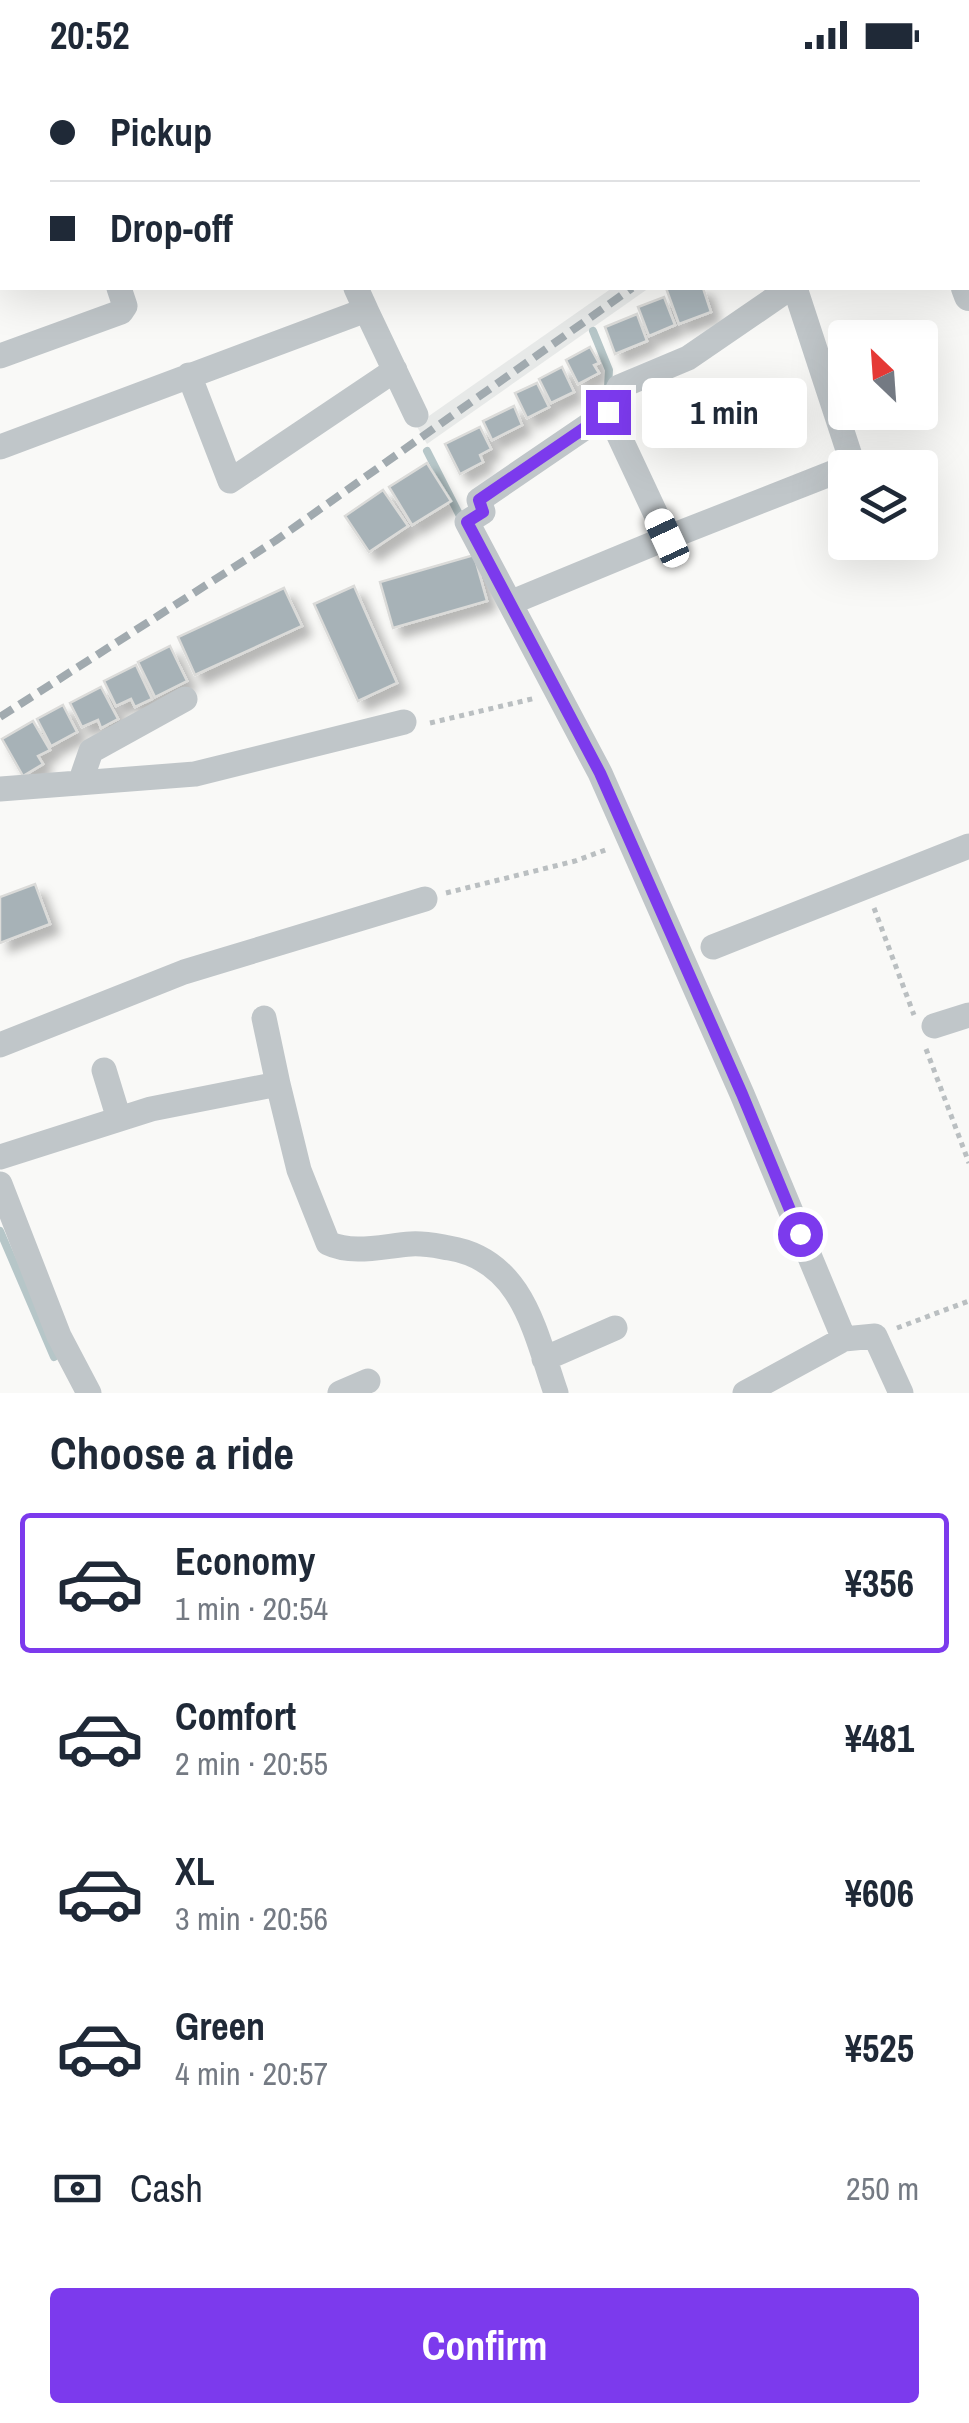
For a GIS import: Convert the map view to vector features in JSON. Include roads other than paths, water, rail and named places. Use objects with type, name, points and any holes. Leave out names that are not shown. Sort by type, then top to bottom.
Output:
[{"type":"street","points":[[0,356],[120,312],[125,306],[120,290]]},
{"type":"street","points":[[789,290],[688,358],[619,387],[608,412],[479,500],[483,512],[467,522],[558,693],[630,841],[742,1094],[844,1339]]},
{"type":"street","points":[[793,290],[848,450]]},
{"type":"street","points":[[0,448],[189,375],[361,298],[416,415]]},
{"type":"street","points":[[189,375],[230,481],[394,370]]},
{"type":"street","points":[[608,412],[667,538]]},
{"type":"street","points":[[510,603],[828,475]]},
{"type":"street","points":[[80,783],[91,750],[185,699]]},
{"type":"street","points":[[0,789],[195,774],[404,722]]},
{"type":"street","points":[[713,947],[969,846]]},
{"type":"street","points":[[0,1045],[184,972],[425,898]]},
{"type":"street","points":[[934,1026],[969,1016]]},
{"type":"street","points":[[264,1018],[299,1170],[328,1243],[343,1250],[418,1244],[475,1252],[518,1292],[556,1393]]},
{"type":"street","points":[[104,1070],[119,1120]]},
{"type":"street","points":[[0,1157],[151,1110],[278,1084]]},
{"type":"street","points":[[0,1184],[59,1336],[89,1393]]},
{"type":"street","points":[[544,1359],[615,1328]]},
{"type":"street","points":[[745,1393],[844,1339],[875,1336],[901,1393]]},
{"type":"street","points":[[340,1393],[368,1381]]},
{"type":"waterway","points":[[593,331],[609,370],[608,387]]},
{"type":"waterway","points":[[427,451],[462,520]]},
{"type":"waterway","points":[[0,1231],[54,1357]]},
{"type":"railway","points":[[0,717],[275,541],[629,290]]}]
